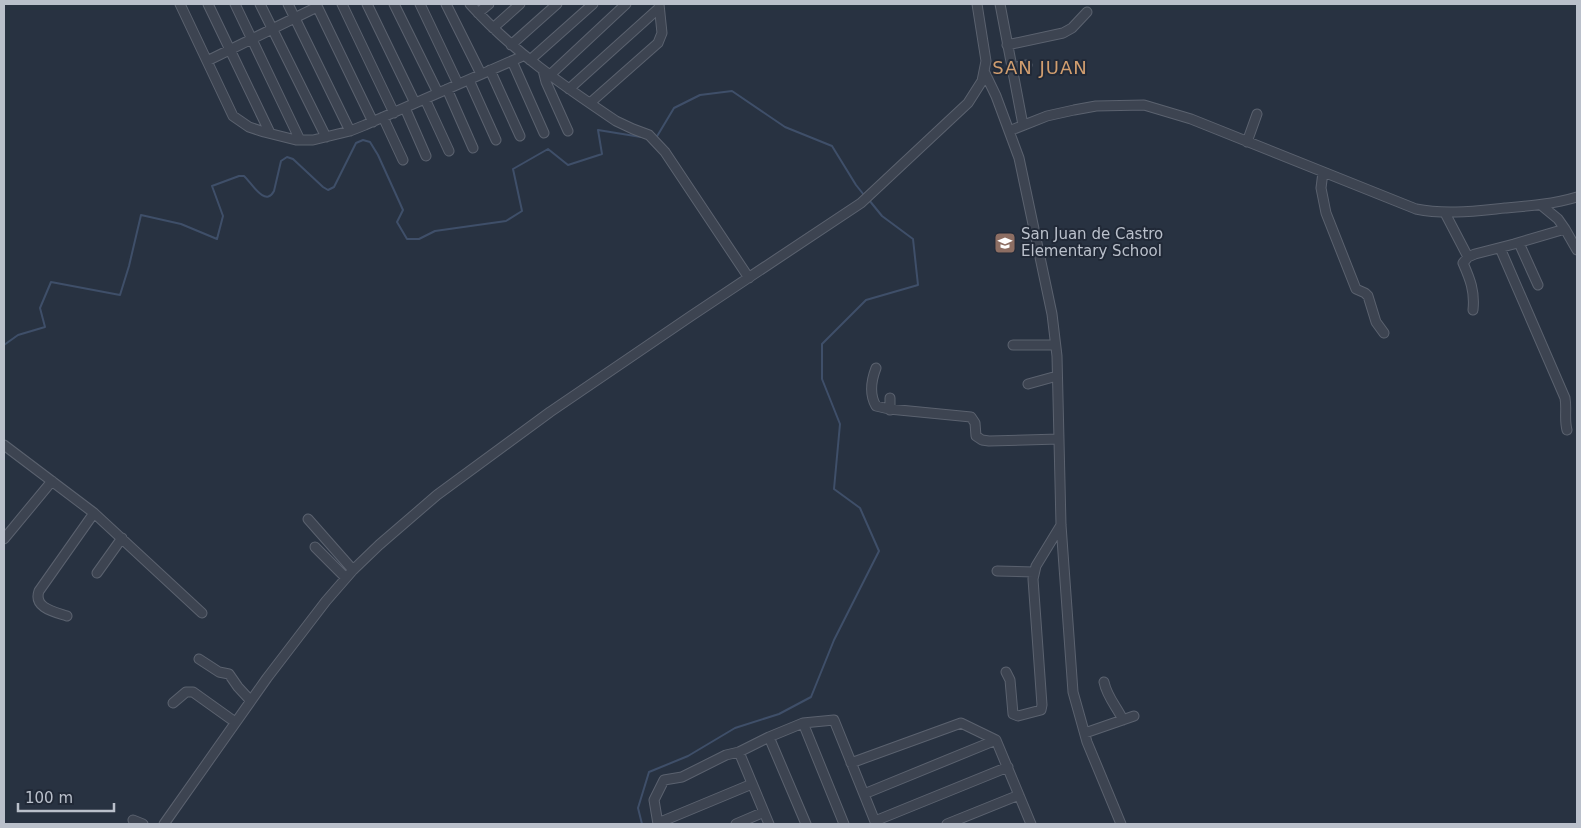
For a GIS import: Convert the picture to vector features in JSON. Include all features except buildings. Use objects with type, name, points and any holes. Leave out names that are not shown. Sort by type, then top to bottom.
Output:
[{"type":"street","points":[[180,4],[233,116],[249,127],[300,140],[313,140],[350,131],[490,70],[512,61],[526,58],[593,4]]},
{"type":"street","points":[[208,4],[270,133]]},
{"type":"street","points":[[235,4],[300,140]]},
{"type":"street","points":[[260,4],[326,137]]},
{"type":"street","points":[[288,4],[350,131]]},
{"type":"street","points":[[342,4],[394,112]]},
{"type":"street","points":[[367,4],[415,103]]},
{"type":"street","points":[[394,4],[438,93]]},
{"type":"street","points":[[420,4],[458,84]]},
{"type":"street","points":[[446,4],[481,74]]},
{"type":"street","points":[[470,4],[526,58],[616,121],[649,135],[665,152],[749,278]]},
{"type":"street","points":[[478,13],[489,4]]},
{"type":"street","points":[[493,28],[520,4]]},
{"type":"street","points":[[511,45],[557,4]]},
{"type":"street","points":[[568,131],[546,82],[546,72],[626,4]]},
{"type":"street","points":[[166,824],[250,700],[326,601],[353,570],[379,545],[437,495],[550,412],[872,195],[968,103],[982,81],[986,61],[977,4]]},
{"type":"street","points":[[1000,4],[1023,125]]},
{"type":"street","points":[[207,61],[317,6],[373,122]]},
{"type":"street","points":[[569,89],[659,6]]},
{"type":"street","points":[[590,104],[658,43],[662,33],[659,6]]},
{"type":"street","points":[[1007,45],[1063,33],[1072,28],[1087,12]]},
{"type":"street","points":[[512,61],[544,133]]},
{"type":"street","points":[[1012,68],[1027,65]]},
{"type":"street","points":[[490,70],[520,136]]},
{"type":"street","points":[[984,70],[1010,131],[1019,158],[1052,314],[1060,438],[1061,525],[1072,687],[1085,733],[1121,824]]},
{"type":"street","points":[[469,80],[496,140]]},
{"type":"street","points":[[447,89],[473,148]]},
{"type":"street","points":[[425,99],[449,151]]},
{"type":"street","points":[[1010,131],[1047,116],[1074,110],[1096,106],[1144,105],[1191,119],[1407,206],[1425,211],[1461,213],[1541,204],[1577,197]]},
{"type":"street","points":[[404,108],[426,156]]},
{"type":"street","points":[[1247,142],[1256,114]]},
{"type":"street","points":[[383,117],[403,160]]},
{"type":"street","points":[[1323,172],[1321,188],[1326,213],[1356,289],[1368,296],[1376,322],[1384,333]]},
{"type":"street","points":[[1541,204],[1558,219],[1577,250]]},
{"type":"street","points":[[1445,213],[1468,257]]},
{"type":"street","points":[[1473,310],[1474,301],[1471,282],[1463,262],[1468,257],[1565,229]]},
{"type":"street","points":[[1519,243],[1538,285]]},
{"type":"street","points":[[1500,248],[1565,398],[1567,430]]},
{"type":"street","points":[[1013,345],[1055,345]]},
{"type":"street","points":[[876,368],[871,390],[876,406],[890,410],[971,417],[975,424],[976,436],[982,440],[1060,438]]},
{"type":"street","points":[[1028,384],[1057,376]]},
{"type":"street","points":[[890,398],[890,410]]},
{"type":"street","points":[[4,445],[94,513],[202,612]]},
{"type":"street","points":[[4,539],[52,482]]},
{"type":"street","points":[[67,616],[46,609],[40,603],[37,596],[94,513]]},
{"type":"street","points":[[308,519],[353,570]]},
{"type":"street","points":[[1006,672],[1010,680],[1013,714],[1018,716],[1041,710],[1033,584],[1034,572],[1038,562],[1061,525]]},
{"type":"street","points":[[97,573],[122,538]]},
{"type":"street","points":[[315,547],[346,578]]},
{"type":"street","points":[[997,572],[1034,572]]},
{"type":"street","points":[[199,659],[219,672],[229,674],[250,700]]},
{"type":"street","points":[[1104,682],[1108,696],[1118,710],[1122,720]]},
{"type":"street","points":[[173,703],[186,692],[193,692],[235,722]]},
{"type":"street","points":[[1085,733],[1134,716]]},
{"type":"street","points":[[752,784],[658,824],[654,800],[664,780],[682,777],[726,755],[739,752],[768,736],[803,723],[834,720],[876,822],[1008,768]]},
{"type":"street","points":[[803,723],[844,824]]},
{"type":"street","points":[[851,763],[961,723],[996,740],[1030,824]]},
{"type":"street","points":[[768,736],[806,824]]},
{"type":"street","points":[[864,794],[996,740]]},
{"type":"street","points":[[739,752],[769,824]]},
{"type":"street","points":[[947,824],[1019,795]]},
{"type":"street","points":[[736,824],[764,812]]},
{"type":"street","points":[[133,820],[143,824]]},
{"type":"waterway","points":[[656,138],[674,108],[700,95],[732,91],[785,127],[832,146],[864,195]]},
{"type":"waterway","points":[[4,345],[18,335],[45,327],[40,308],[51,282],[120,295],[141,215],[181,224],[217,239],[223,216],[212,186],[244,176],[258,192],[266,197],[274,191],[281,161],[287,157],[293,159],[328,190],[334,187],[356,143],[363,140],[370,142],[378,155],[403,210],[397,222],[407,239],[419,239],[435,231],[506,221],[522,211],[513,169],[548,149],[568,165],[602,154],[598,130],[641,137]]},
{"type":"waterway","points":[[642,824],[638,808],[649,772],[688,756],[735,728],[779,714],[811,697],[834,640],[879,551],[860,508],[834,489],[840,424],[822,379],[822,344],[866,300],[918,285],[913,239],[882,216],[869,200]]},
{"type":"place","name":"San Juan de Castro Elementary School","points":[[1005,243]]},
{"type":"district","name":"SAN JUAN","points":[[1040,67]]}]
